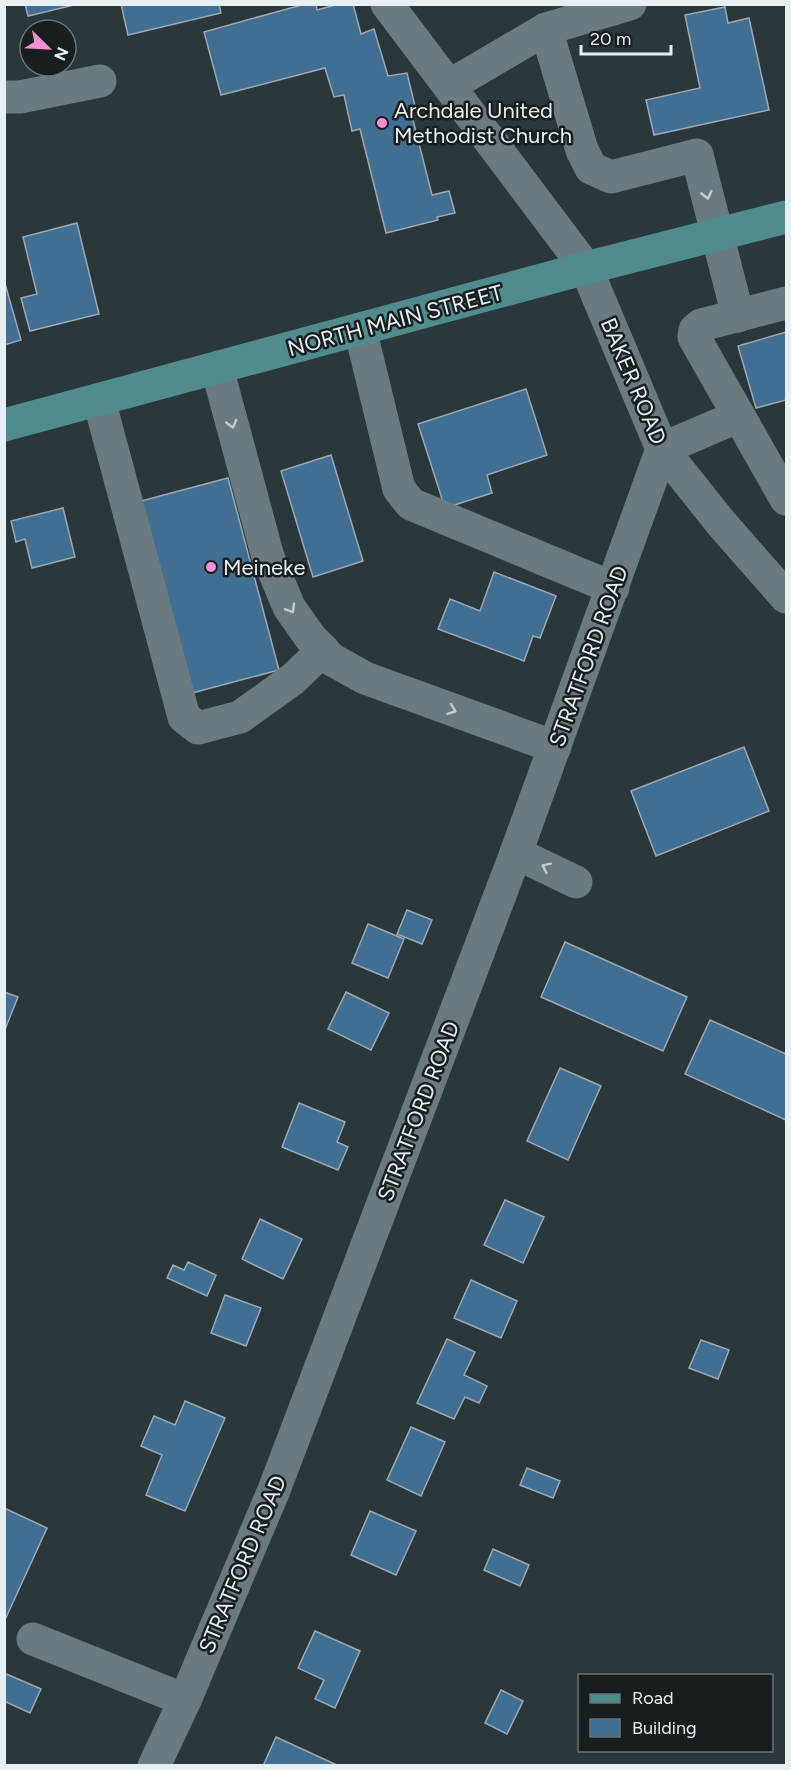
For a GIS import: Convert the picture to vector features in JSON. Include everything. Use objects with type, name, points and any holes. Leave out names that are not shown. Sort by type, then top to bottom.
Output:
[{"type":"main road","name":"NORTH MAIN STREET","points":[[4,425],[586,268],[786,217]]},
{"type":"street","name":"BAKER ROAD","points":[[387,4],[586,268],[662,448],[721,523],[783,584]]},
{"type":"street","points":[[449,86],[546,28],[630,4]]},
{"type":"street","points":[[546,28],[582,150],[591,168],[611,177],[698,155],[716,235],[738,316]]},
{"type":"street","points":[[4,97],[20,97],[100,81]]},
{"type":"street","points":[[786,303],[700,325],[695,330],[694,337],[786,499]]},
{"type":"street","points":[[360,330],[399,489],[411,504],[613,588]]},
{"type":"street","points":[[217,368],[268,557],[289,607],[310,637],[331,659],[365,678],[555,747]]},
{"type":"street","points":[[99,400],[184,717],[198,728],[240,717],[293,679],[323,650]]},
{"type":"street","points":[[662,448],[739,416]]},
{"type":"street","name":"STRATFORD ROAD","points":[[154,1766],[185,1700],[274,1490],[516,853],[662,448]]},
{"type":"street","points":[[516,853],[576,882]]},
{"type":"street","points":[[33,1639],[185,1700]]},
{"type":"building","points":[[25,4],[78,4],[28,16]]},
{"type":"building","points":[[121,4],[219,4],[221,13],[128,35]]},
{"type":"building","name":"Archdale United Methodist Church","points":[[305,4],[316,4],[317,10],[339,4],[353,4],[361,34],[374,29],[388,76],[407,73],[417,114],[412,116],[432,195],[449,191],[455,213],[437,217],[438,220],[386,233],[360,129],[352,131],[344,95],[334,97],[325,68],[221,95],[204,32]]},
{"type":"building","points":[[725,7],[728,23],[749,18],[769,110],[654,135],[646,100],[700,88],[685,15]]},
{"type":"building","points":[[77,223],[99,314],[30,331],[21,298],[37,294],[23,237]]},
{"type":"building","points":[[4,280],[21,340],[4,345]]},
{"type":"building","points":[[786,332],[786,400],[756,408],[738,346]]},
{"type":"building","points":[[526,389],[547,455],[487,475],[492,493],[445,508],[418,424]]},
{"type":"building","points":[[331,455],[363,561],[313,577],[281,471]]},
{"type":"building","points":[[228,478],[279,670],[192,693],[141,501]]},
{"type":"building","points":[[63,508],[75,557],[32,568],[25,539],[16,542],[11,521]]},
{"type":"building","points":[[494,572],[556,596],[540,638],[533,636],[524,661],[438,629],[450,599],[480,611]]},
{"type":"building","points":[[744,747],[769,811],[656,856],[631,791]]},
{"type":"building","points":[[407,910],[432,920],[422,944],[397,934]]},
{"type":"building","points":[[368,924],[404,939],[388,978],[352,963]]},
{"type":"building","points":[[565,942],[687,997],[663,1051],[541,997]]},
{"type":"building","points":[[4,992],[18,997],[4,1032]]},
{"type":"building","points":[[346,992],[389,1013],[371,1050],[328,1029]]},
{"type":"building","points":[[710,1020],[786,1054],[786,1120],[685,1074]]},
{"type":"building","points":[[560,1068],[601,1086],[568,1160],[527,1141]]},
{"type":"building","points":[[299,1103],[345,1122],[337,1142],[348,1147],[338,1170],[282,1147]]},
{"type":"building","points":[[505,1200],[544,1217],[523,1263],[484,1245]]},
{"type":"building","points":[[260,1219],[302,1239],[283,1279],[242,1259]]},
{"type":"building","points":[[188,1262],[216,1275],[207,1296],[167,1278],[173,1265],[184,1270]]},
{"type":"building","points":[[471,1280],[517,1301],[501,1338],[454,1318]]},
{"type":"building","points":[[225,1295],[261,1308],[246,1346],[211,1333]]},
{"type":"building","points":[[447,1339],[475,1352],[464,1375],[487,1386],[479,1403],[465,1397],[454,1419],[417,1403]]},
{"type":"building","points":[[701,1340],[729,1350],[718,1379],[689,1368]]},
{"type":"building","points":[[185,1401],[225,1418],[185,1511],[146,1495],[162,1455],[141,1446],[154,1416],[175,1425]]},
{"type":"building","points":[[411,1427],[445,1442],[421,1496],[387,1480]]},
{"type":"building","points":[[527,1468],[560,1481],[553,1498],[520,1485]]},
{"type":"building","points":[[4,1508],[47,1528],[4,1622]]},
{"type":"building","points":[[370,1511],[416,1531],[396,1575],[351,1555]]},
{"type":"building","points":[[493,1549],[529,1565],[520,1586],[484,1570]]},
{"type":"building","points":[[315,1631],[360,1651],[335,1708],[315,1699],[324,1680],[298,1668]]},
{"type":"building","points":[[4,1673],[41,1689],[30,1713],[4,1701]]},
{"type":"building","points":[[501,1690],[523,1701],[507,1734],[485,1723]]},
{"type":"building","points":[[276,1737],[339,1766],[263,1766]]},
{"type":"place","name":"Archdale United Methodist Church","points":[[382,123]]},
{"type":"place","name":"Meineke","points":[[211,567]]}]
